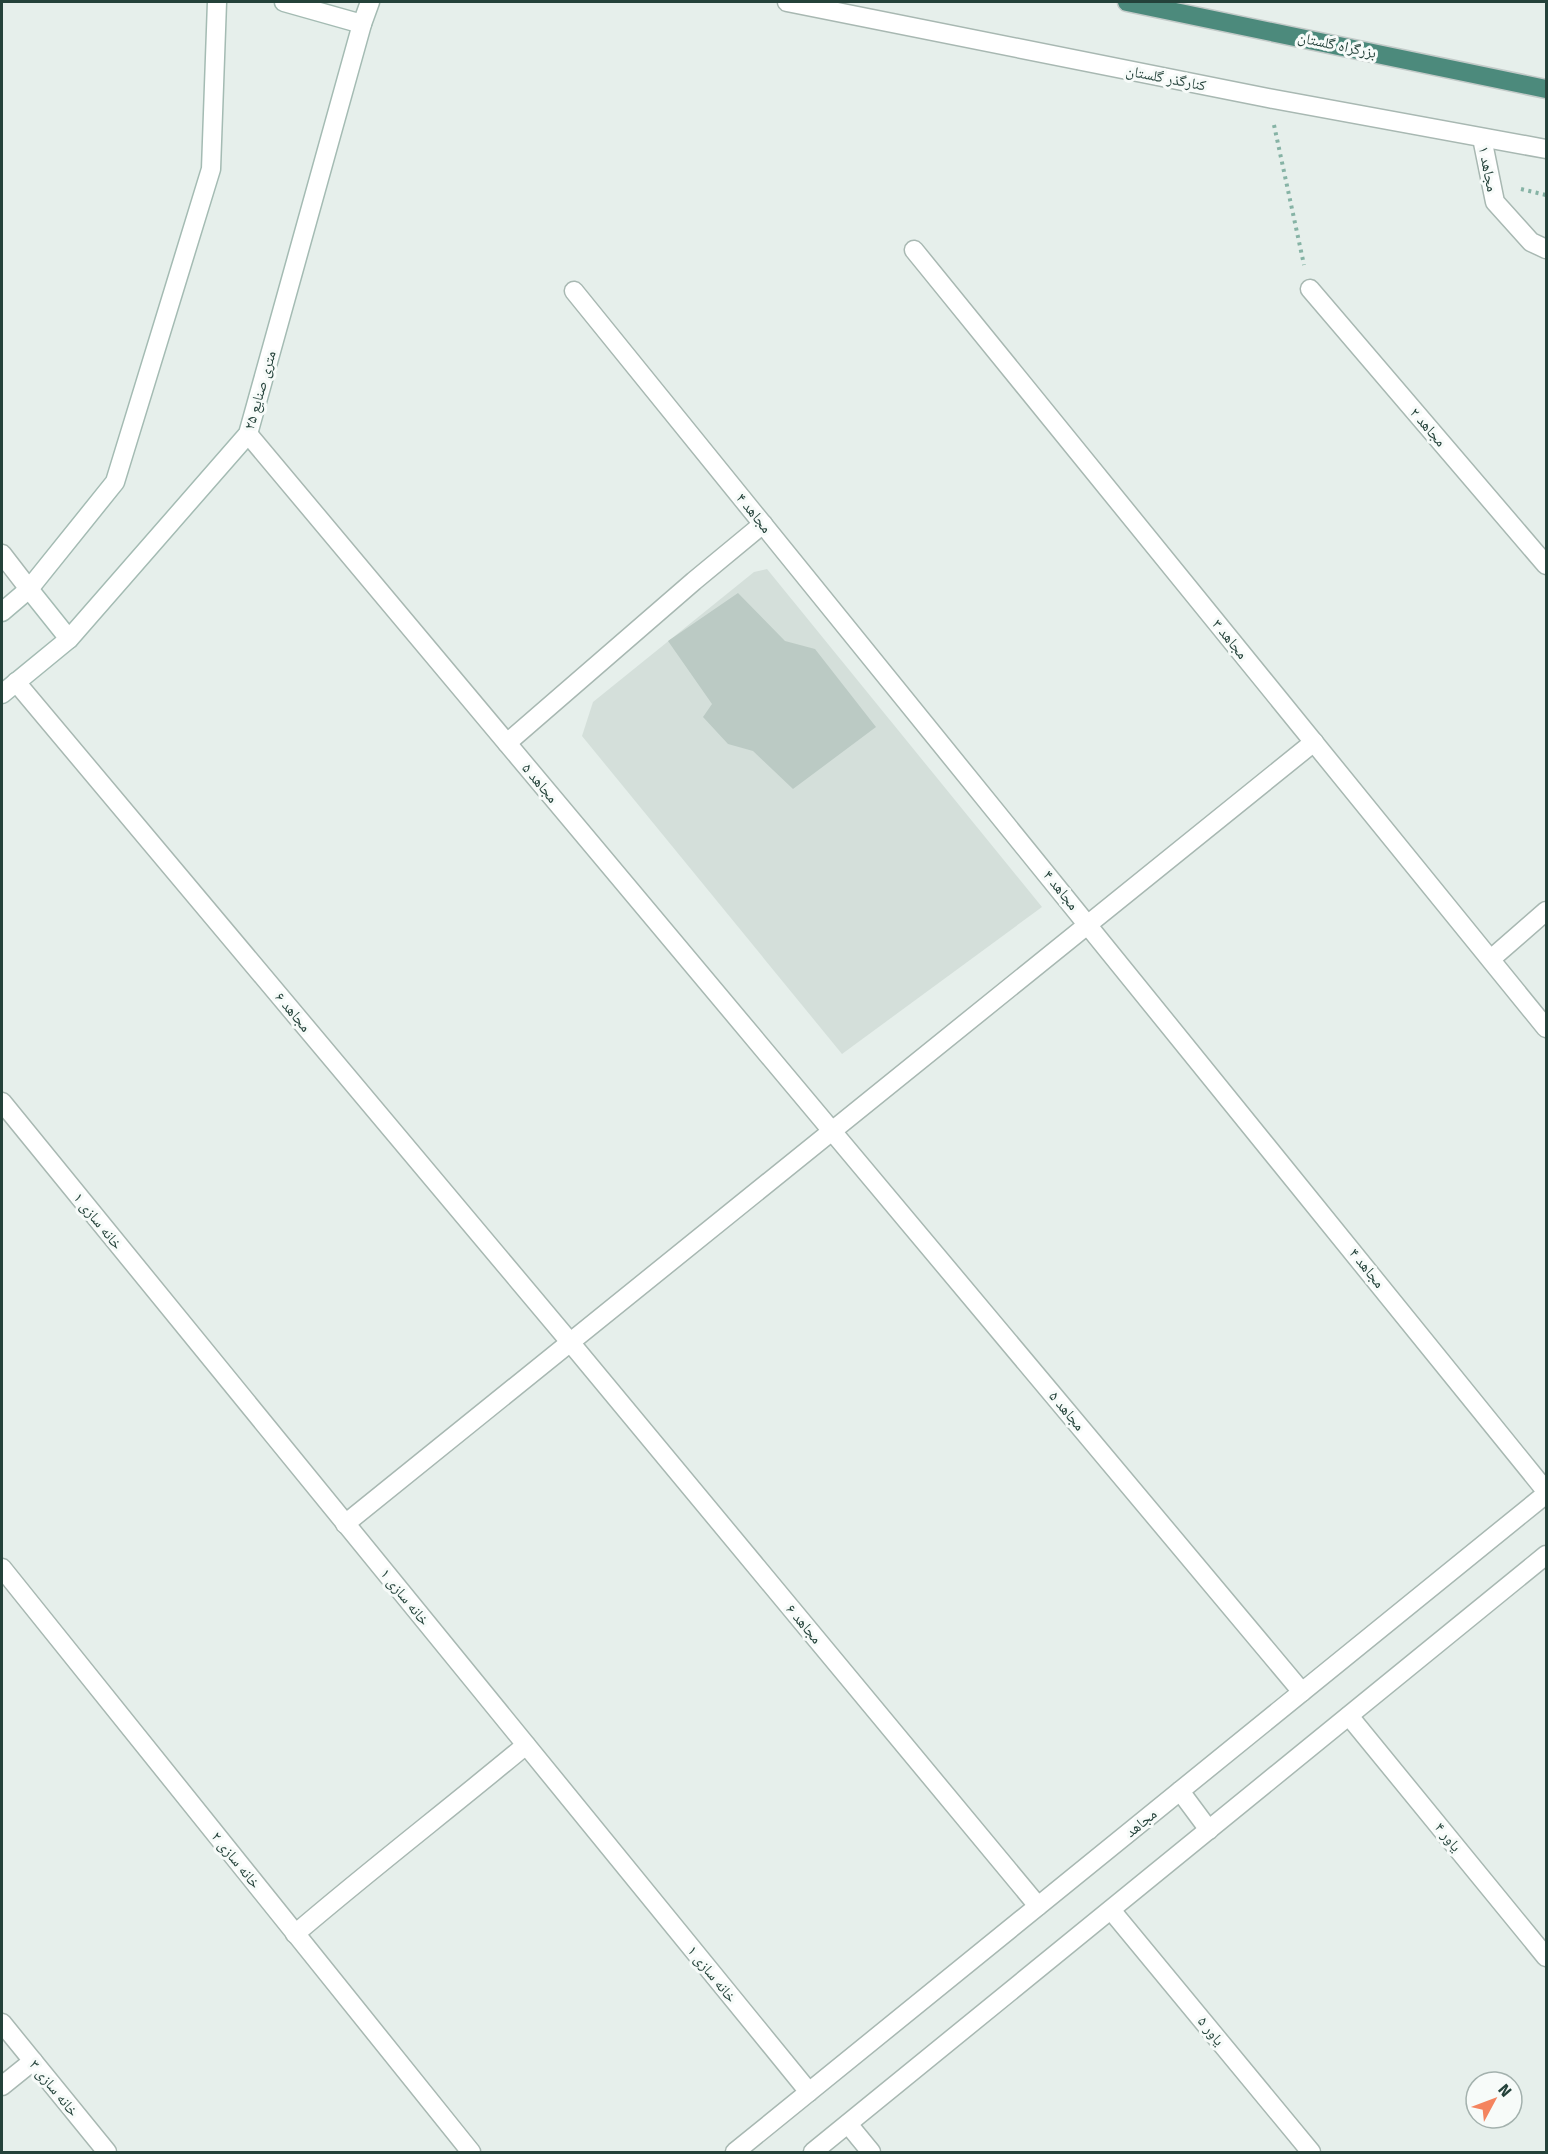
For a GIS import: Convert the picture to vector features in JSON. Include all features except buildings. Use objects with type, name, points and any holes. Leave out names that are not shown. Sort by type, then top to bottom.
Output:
[{"type":"highway","name":"بزرگراه گلستان","points":[[1127,2],[1546,89]]},
{"type":"street","points":[[2,612],[29,588],[115,482],[211,169],[218,2]]},
{"type":"street","points":[[284,2],[362,24]]},
{"type":"street","name":"۲۵ متری صنایع","points":[[2,694],[69,639],[248,434],[370,2]]},
{"type":"street","name":"کنارگذر گلستان","points":[[787,2],[1268,98],[1546,149]]},
{"type":"street","name":"۱ مجاهد","points":[[1482,138],[1495,202],[1531,242],[1546,249]]},
{"type":"street","name":"مجاهد ۳","points":[[914,250],[1546,1028]]},
{"type":"street","name":"مجاهد ۲","points":[[1310,289],[1546,565]]},
{"type":"street","name":"مجاهد ۴","points":[[574,291],[1089,924],[1546,1492]]},
{"type":"street","name":"۵ مجاهد","points":[[248,434],[832,1131]]},
{"type":"street","points":[[507,743],[763,524]]},
{"type":"street","points":[[2,554],[69,639]]},
{"type":"street","name":"۶ مجاهد","points":[[16,682],[570,1342]]},
{"type":"street","points":[[345,1524],[1314,742]]},
{"type":"street","points":[[1491,959],[1546,911]]},
{"type":"street","name":"خانه سازی ۱","points":[[2,1102],[809,2092]]},
{"type":"street","name":"مجاهد ۵","points":[[832,1131],[1302,1692]]},
{"type":"street","name":"مجاهد ۶","points":[[570,1342],[1038,1906]]},
{"type":"street","name":"مجاهد","points":[[735,2152],[1546,1492]]},
{"type":"street","points":[[813,2152],[1546,1555]]},
{"type":"street","name":"خانه سازی ۲","points":[[2,1568],[471,2152]]},
{"type":"street","name":"یاور ۴","points":[[1349,1716],[1546,1957]]},
{"type":"street","points":[[295,1934],[526,1745]]},
{"type":"street","points":[[1180,1791],[1209,1830]]},
{"type":"street","name":"یاور ۵","points":[[1111,1910],[1311,2152]]},
{"type":"street","name":"خانه سازی ۳","points":[[2,2023],[107,2152]]},
{"type":"street","points":[[2,2086],[33,2061]]},
{"type":"street","points":[[848,2124],[871,2152]]},
{"type":"path","points":[[1268,98],[1310,289]]},
{"type":"shaded area","points":[[767,569],[1042,907],[842,1054],[582,736],[593,702],[754,572]]}]
